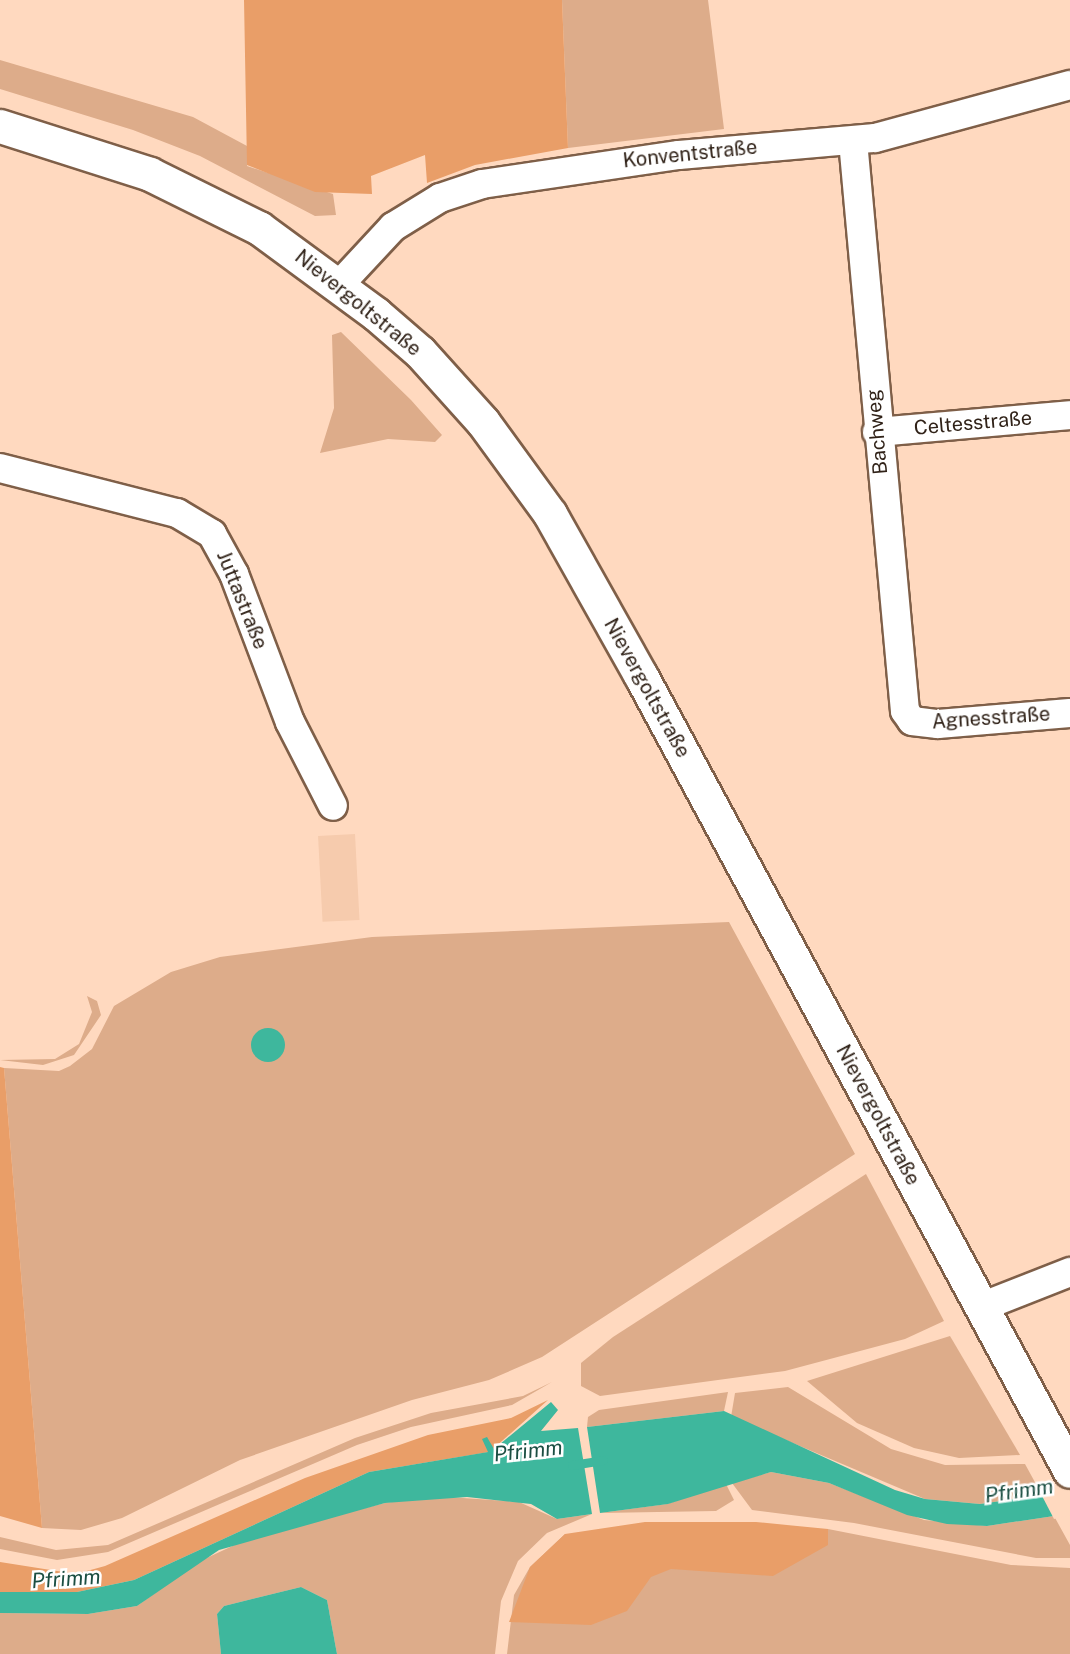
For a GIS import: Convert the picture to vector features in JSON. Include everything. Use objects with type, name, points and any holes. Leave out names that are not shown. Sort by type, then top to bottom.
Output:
[{"type":"street","name":"Konventstraße","points":[[340,284],[393,227],[440,198],[482,184],[679,155],[853,141],[1070,85]]},
{"type":"street","name":"Nievergoltstraße","points":[[0,126],[99,154],[183,188],[259,228],[340,284],[420,352],[483,422],[550,514],[1070,1471]]},
{"type":"street","name":"Bachweg","points":[[853,141],[902,694],[912,721]]},
{"type":"street","name":"Celtesstraße","points":[[877,432],[1070,415]]},
{"type":"street","name":"Juttastraße","points":[[0,468],[177,513],[212,534],[234,574],[290,722],[333,806]]},
{"type":"street","name":"Agnesstraße","points":[[912,721],[938,724],[1070,712]]},
{"type":"street","points":[[981,1307],[1070,1272]]},
{"type":"shaded area","points":[[244,0],[562,0],[568,148],[475,165],[427,183],[425,155],[371,176],[372,194],[315,192],[247,165]]},
{"type":"shaded area","points":[[562,0],[708,0],[724,129],[568,148]]},
{"type":"shaded area","points":[[0,60],[193,117],[247,146],[247,166],[333,194],[336,215],[315,216],[200,156],[133,130],[0,89]]},
{"type":"shaded area","points":[[341,332],[411,400],[442,435],[435,442],[388,439],[320,453],[334,408],[332,335]]},
{"type":"shaded area","points":[[355,834],[360,920],[323,922],[318,836]]},
{"type":"shaded area","points":[[729,922],[855,1154],[542,1357],[489,1380],[412,1400],[240,1460],[122,1518],[81,1530],[42,1528],[4,1068],[59,1071],[70,1066],[92,1049],[114,1006],[171,972],[220,957],[372,937]]},
{"type":"shaded area","points":[[87,996],[97,1001],[101,1015],[74,1055],[43,1065],[0,1060],[55,1059],[79,1044],[92,1012]]},
{"type":"shaded area","points":[[0,1067],[4,1068],[42,1528],[0,1516]]},
{"type":"shaded area","points":[[866,1174],[944,1321],[905,1339],[785,1371],[600,1396],[581,1386],[581,1363],[613,1337]]},
{"type":"shaded area","points":[[950,1336],[1020,1455],[959,1458],[914,1448],[857,1423],[807,1381]]},
{"type":"shaded area","points":[[552,1382],[512,1405],[411,1427],[357,1445],[108,1552],[57,1560],[0,1549],[0,1537],[56,1550],[108,1545],[355,1438],[431,1413],[523,1396]]},
{"type":"shaded area","points":[[788,1387],[891,1449],[945,1465],[1025,1464],[1042,1495],[980,1504],[925,1499],[731,1417],[735,1393]]},
{"type":"shaded area","points":[[728,1392],[724,1411],[587,1427],[588,1417],[599,1410]]},
{"type":"shaded area","points":[[548,1400],[493,1449],[483,1439],[489,1452],[369,1472],[134,1580],[77,1592],[0,1592],[0,1562],[76,1574],[105,1566],[305,1478],[428,1435],[511,1418]]},
{"type":"shaded area","points":[[771,1472],[829,1483],[924,1520],[987,1526],[1054,1516],[1070,1545],[1070,1558],[1036,1558],[854,1523],[752,1510],[732,1483]]},
{"type":"shaded area","points":[[726,1484],[734,1500],[716,1511],[600,1513],[667,1504]]},
{"type":"shaded area","points":[[434,1496],[519,1502],[557,1519],[592,1514],[547,1533],[518,1561],[501,1601],[495,1654],[337,1654],[327,1600],[301,1587],[224,1606],[217,1614],[221,1654],[0,1654],[0,1613],[88,1614],[137,1606],[198,1562],[254,1536],[385,1503]]},
{"type":"shaded area","points":[[645,1522],[756,1522],[828,1529],[828,1545],[773,1576],[671,1569],[651,1577],[627,1611],[591,1625],[509,1622],[530,1567],[565,1534]]},
{"type":"shaded area","points":[[828,1529],[1011,1565],[1070,1568],[1070,1654],[507,1654],[514,1595],[530,1567],[565,1534],[827,1545]]},
{"type":"water","points":[[268,1028],[280,1033],[285,1045],[280,1057],[268,1062],[256,1057],[251,1045],[256,1033]]},
{"type":"water","points":[[551,1402],[558,1410],[541,1431],[578,1428],[592,1514],[557,1519],[531,1504],[467,1497],[385,1503],[219,1550],[137,1606],[88,1614],[0,1613],[0,1592],[77,1592],[134,1580],[369,1472],[488,1452],[482,1439],[487,1437],[494,1449]]},
{"type":"water","points":[[724,1411],[895,1490],[925,1499],[980,1504],[1042,1495],[1054,1516],[987,1526],[947,1524],[907,1515],[829,1483],[771,1472],[668,1504],[600,1513],[587,1427]]},
{"type":"water","points":[[301,1587],[327,1600],[337,1654],[221,1654],[217,1614],[224,1606]]},
{"type":"pier","points":[[1070,1486],[1070,1515],[1054,1519],[1040,1492]]},
{"type":"waterway","name":"Pfrimm","points":[[572,1465],[603,1460]]}]
